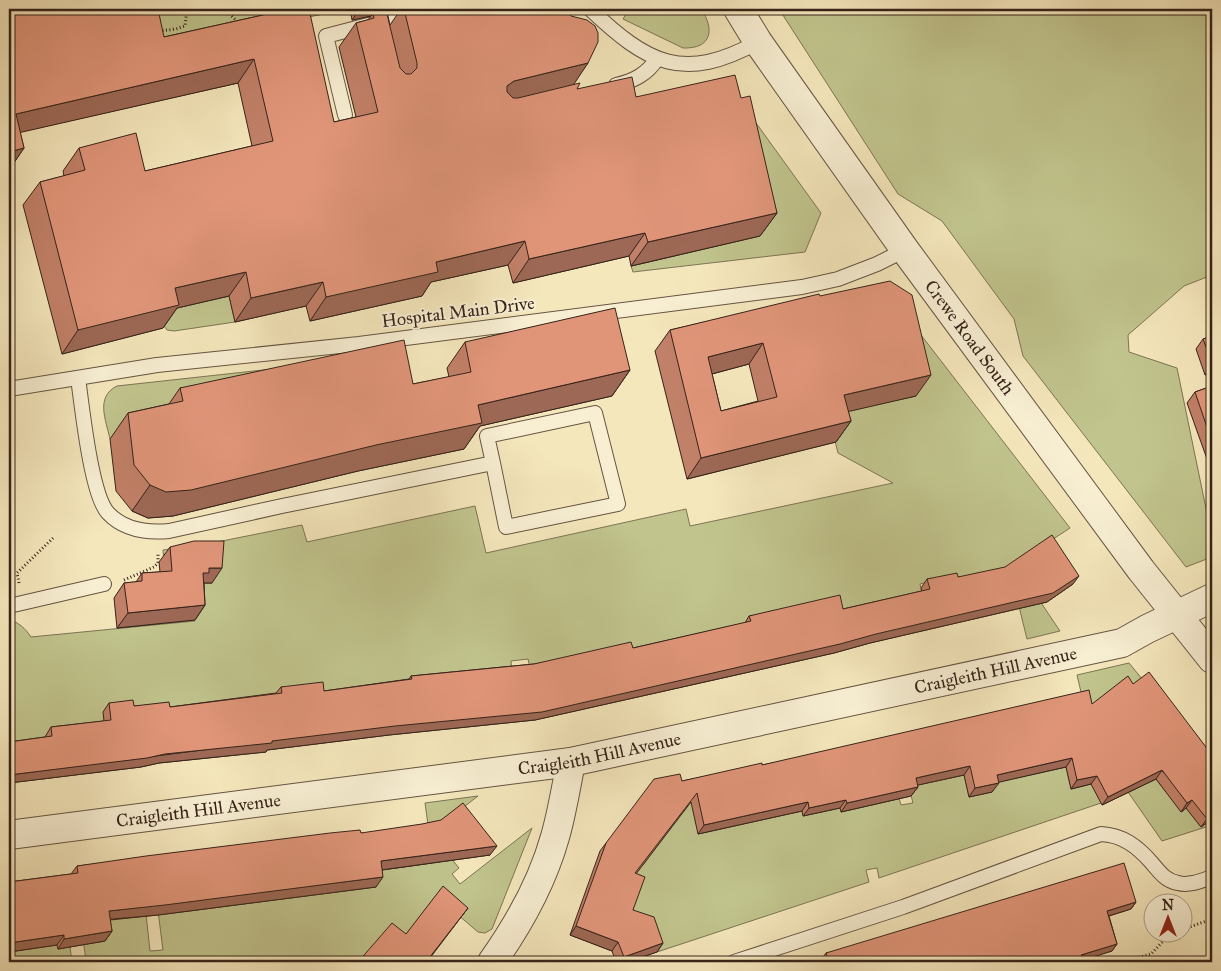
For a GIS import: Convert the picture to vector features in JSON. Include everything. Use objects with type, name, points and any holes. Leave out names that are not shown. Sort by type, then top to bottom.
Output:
[{"type":"street","name":"Crewe Road South","points":[[738,9],[758,42],[905,250],[1141,570],[1212,659]]},
{"type":"street","name":"Craigleith Hill Avenue","points":[[9,834],[571,762],[1122,642],[1212,598]]},
{"type":"street","points":[[492,962],[521,917],[541,878],[556,836],[571,762]]},
{"type":"lane","points":[[345,115],[326,36],[438,9]]},
{"type":"lane","points":[[590,9],[642,52],[672,63],[710,62],[738,53],[758,42]]},
{"type":"lane","points":[[376,23],[380,42]]},
{"type":"lane","points":[[605,88],[624,83],[642,75],[651,68],[657,59]]},
{"type":"lane","name":"Hospital Main Drive","points":[[9,389],[157,365],[359,344],[802,287],[838,279],[877,264],[905,250]]},
{"type":"lane","points":[[78,378],[98,493],[107,512],[128,527],[141,531],[169,531],[493,463]]},
{"type":"lane","points":[[595,413],[618,504],[506,527],[493,463],[487,436],[595,413]]},
{"type":"lane","points":[[9,606],[104,584]]},
{"type":"lane","points":[[734,962],[903,907],[1101,834],[1116,836],[1132,844],[1168,881],[1179,884],[1191,884],[1212,877]]},
{"type":"path","points":[[150,33],[185,26],[187,9]]},
{"type":"path","points":[[224,9],[242,26]]},
{"type":"path","points":[[104,584],[133,577],[142,571],[154,567],[159,561],[158,532]]},
{"type":"path","points":[[17,573],[53,538]]},
{"type":"path","points":[[1194,925],[1212,919]]},
{"type":"path","points":[[1122,962],[1152,954],[1161,944]]},
{"type":"green space","points":[[136,9],[347,9],[290,21],[148,61]]},
{"type":"green space","points":[[629,9],[701,9],[708,24],[708,36],[700,45],[683,48],[623,19]]},
{"type":"green space","points":[[779,9],[1212,9],[1212,275],[1184,286],[1128,335],[1129,352],[1177,368],[1209,523],[1212,523],[1212,557],[1186,567],[1023,356],[1014,319],[942,221],[898,194]]},
{"type":"green space","points":[[738,98],[821,213],[805,252],[633,272],[631,266],[678,255]]},
{"type":"green space","points":[[229,296],[235,322],[174,331],[167,330],[164,326],[173,308]]},
{"type":"green space","points":[[904,313],[1070,528],[1015,564],[1060,631],[1027,639],[1012,578],[938,579],[920,584],[923,598],[898,615],[903,635],[890,638],[883,607],[531,672],[528,659],[511,661],[512,675],[105,729],[50,778],[43,779],[39,746],[9,750],[9,619],[22,626],[31,637],[195,621],[164,561],[163,550],[222,541],[302,525],[307,542],[475,506],[486,553],[686,509],[690,526],[893,483],[838,453],[817,367]]},
{"type":"green space","points":[[318,364],[110,439],[104,403],[106,396],[117,386]]},
{"type":"green space","points":[[1129,663],[1143,680],[1101,803],[879,878],[877,868],[866,870],[869,882],[657,952],[653,942],[626,919],[622,880],[643,865],[681,814],[676,790],[812,804],[899,798],[901,805],[913,803],[909,787],[964,775],[969,797],[982,743],[1063,753],[1071,789],[1088,722],[1077,675]]},
{"type":"green space","points":[[1155,778],[1182,812],[1186,808],[1201,827],[1212,819],[1212,825],[1162,841],[1128,792]]},
{"type":"green space","points":[[478,796],[447,820],[431,846],[425,803]]},
{"type":"green space","points":[[532,828],[492,929],[485,933],[478,932],[437,897],[403,938],[359,962],[79,962],[86,961],[81,924],[146,914],[150,951],[163,950],[152,864],[374,871],[432,863],[432,861],[450,857],[459,868],[452,874],[460,884]]},
{"type":"green space","points":[[55,933],[58,948],[70,947],[72,962],[9,962],[9,952],[19,950]]},
{"type":"building","points":[[9,9],[158,9],[164,37],[290,9],[309,9],[334,122],[378,112],[356,23],[374,18],[373,14],[386,10],[400,68],[406,74],[411,74],[417,68],[417,63],[404,9],[569,9],[571,16],[587,20],[595,26],[598,33],[598,42],[588,63],[514,81],[507,86],[507,92],[513,98],[580,83],[577,89],[632,77],[636,97],[735,75],[741,98],[750,96],[777,213],[648,242],[645,233],[529,259],[525,241],[436,262],[438,272],[326,297],[323,282],[251,298],[246,272],[175,288],[179,305],[78,330],[40,182],[85,170],[79,148],[136,133],[145,171],[273,141],[254,59],[16,114],[24,148],[9,152]]},
{"type":"building","points":[[890,281],[912,295],[931,375],[844,395],[851,421],[701,458],[670,330],[819,294],[820,296]],"holes":[[[763,343],[777,397],[721,411],[708,357]]]},
{"type":"building","points":[[615,308],[630,370],[478,405],[482,423],[376,445],[191,490],[166,492],[150,485],[134,465],[128,413],[183,401],[180,388],[404,340],[413,384],[471,372],[465,342]]},
{"type":"building","points":[[1212,336],[1212,363],[1203,339]]},
{"type":"building","points":[[1212,386],[1212,442],[1195,392]]},
{"type":"building","points":[[1052,535],[1079,576],[1053,593],[840,644],[542,712],[395,726],[9,775],[9,742],[52,736],[51,727],[111,720],[109,703],[133,700],[134,706],[169,702],[170,707],[282,693],[281,687],[323,682],[324,691],[412,679],[411,676],[534,664],[631,642],[633,648],[751,621],[749,616],[840,595],[843,609],[930,589],[927,579],[957,573],[958,577],[1005,567]]},
{"type":"building","points":[[194,541],[224,541],[222,568],[209,568],[209,573],[203,573],[205,605],[128,613],[124,583],[142,581],[142,573],[172,571],[170,547]]},
{"type":"building","points":[[1149,672],[1212,755],[1212,814],[1207,819],[1192,800],[1187,803],[1162,770],[1108,797],[1097,776],[1077,780],[1072,758],[997,775],[999,783],[975,788],[970,766],[916,778],[918,787],[847,803],[846,800],[809,808],[808,802],[704,825],[697,793],[635,873],[645,877],[633,910],[654,917],[663,943],[624,957],[618,942],[576,926],[606,843],[654,779],[680,774],[682,781],[762,763],[762,765],[1089,690],[1092,704],[1128,676],[1133,684]]},
{"type":"building","points":[[463,803],[497,846],[381,861],[383,877],[109,911],[112,931],[64,939],[64,935],[9,943],[9,882],[78,873],[77,866],[146,856],[330,833],[360,830],[361,833],[422,824],[441,820]]},
{"type":"building","points":[[1124,863],[1136,902],[1107,911],[1117,944],[1081,955],[1096,962],[817,962],[828,959],[826,953]]},
{"type":"building","points":[[443,886],[468,908],[426,962],[358,962],[392,923],[406,934]]},
{"type":"building","points":[[556,958],[561,962],[552,962]]}]
